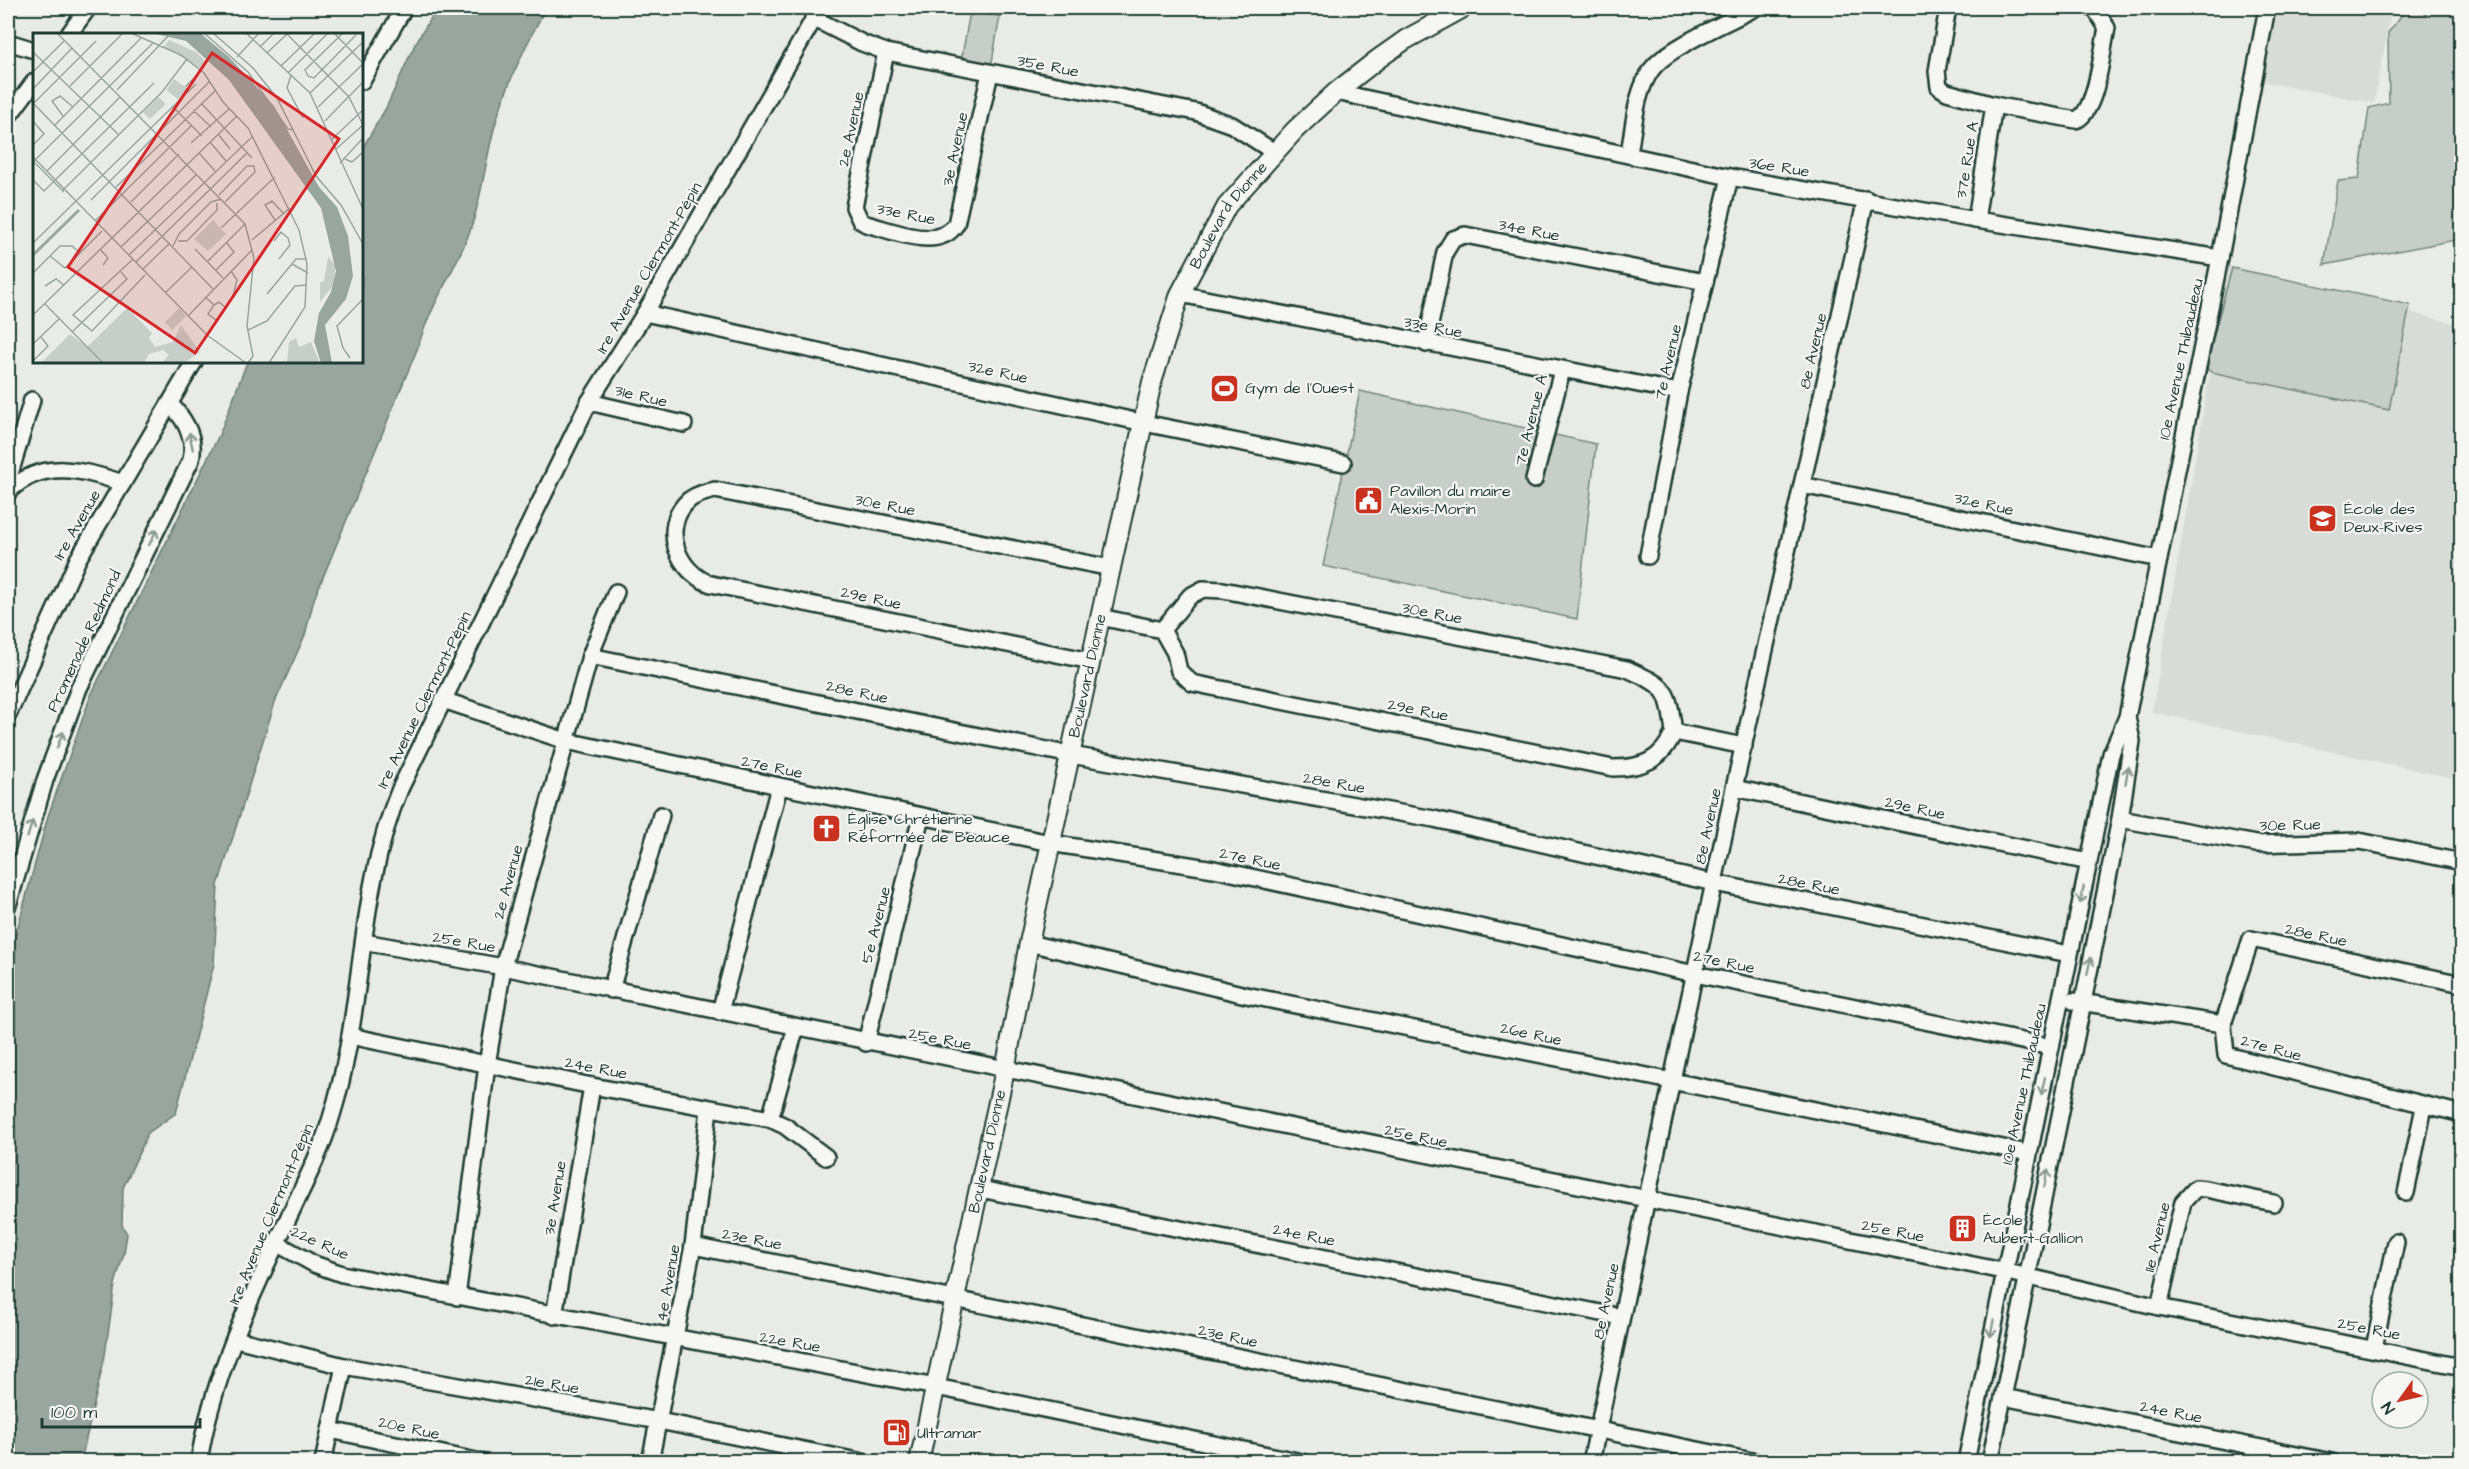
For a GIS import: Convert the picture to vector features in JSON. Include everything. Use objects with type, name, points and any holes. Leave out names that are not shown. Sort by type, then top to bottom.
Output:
[{"type":"main road","name":"Boulevard Dionne","points":[[919,1461],[980,1189],[1029,943],[1110,568],[1159,357],[1180,294],[1227,206],[1274,152],[1336,92],[1405,40],[1463,8]]},
{"type":"street","points":[[70,33],[88,8]]},
{"type":"street","points":[[363,79],[404,8]]},
{"type":"street","points":[[1629,153],[1640,97],[1652,69],[1668,55],[1755,8]]},
{"type":"street","name":"37e Rue A","points":[[1948,8],[1937,71],[1939,87],[1947,92],[1994,105],[2076,120],[2084,117],[2091,105],[2107,28],[2095,9],[2091,8]]},
{"type":"street","name":"10e Avenue Thibaudeau","points":[[1966,1461],[2003,1271],[2111,754],[2127,717],[2220,258],[2267,8]]},
{"type":"street","name":"35e Rue","points":[[817,13],[862,43],[886,52],[1196,112],[1232,125],[1274,152]]},
{"type":"street","name":"1re Avenue Clermont-Pépin","points":[[199,1461],[204,1429],[214,1396],[276,1243],[322,1146],[337,1097],[350,1036],[372,885],[387,824],[400,789],[589,402],[645,313],[817,13]]},
{"type":"street","points":[[8,42],[33,50]]},
{"type":"street","name":"2e Avenue","points":[[856,213],[855,199],[886,52]]},
{"type":"street","name":"3e Avenue","points":[[952,231],[960,214],[990,73]]},
{"type":"street","points":[[8,117],[33,83]]},
{"type":"street","name":"36e Rue","points":[[1336,92],[1629,153],[1730,177],[1976,220],[2220,258]]},
{"type":"street","name":"37e Rue A","points":[[1976,220],[1994,105]]},
{"type":"street","name":"7e Avenue","points":[[1648,556],[1679,392],[1730,177]]},
{"type":"street","name":"8e Avenue","points":[[1591,1461],[1734,788],[1866,199]]},
{"type":"street","name":"33e Rue","points":[[856,213],[866,224],[922,237],[939,238],[952,231]]},
{"type":"street","name":"34e Rue","points":[[1426,344],[1445,252],[1453,239],[1465,236],[1705,282]]},
{"type":"street","name":"33e Rue","points":[[1180,294],[1679,392]]},
{"type":"street","name":"32e Rue","points":[[645,313],[1144,423],[1343,463]]},
{"type":"street","name":"1re Avenue","points":[[8,715],[78,559],[193,363]]},
{"type":"street","name":"7e Avenue A","points":[[1534,480],[1562,370]]},
{"type":"street","points":[[8,491],[9,477],[32,400]]},
{"type":"street","name":"31e Rue","points":[[589,402],[684,424]]},
{"type":"street","name":"Promenade Redmond","points":[[8,905],[45,780],[79,688],[191,460],[194,449],[191,434],[183,417],[170,404]]},
{"type":"street","points":[[8,491],[19,481],[38,473],[62,469],[82,470],[123,483]]},
{"type":"street","name":"32e Rue","points":[[1802,485],[2159,559]]},
{"type":"street","name":"30e Rue","points":[[674,531],[682,507],[690,499],[716,490],[1110,568]]},
{"type":"street","name":"29e Rue","points":[[674,531],[677,552],[683,563],[691,574],[711,584],[1091,661]]},
{"type":"street","name":"30e Rue","points":[[1162,630],[1190,596],[1203,589],[1222,590],[1627,669],[1661,684],[1670,703],[1674,732]]},
{"type":"street","name":"2e Avenue","points":[[457,1298],[487,1065],[503,967],[590,656],[616,592]]},
{"type":"street","points":[[1100,617],[1162,630]]},
{"type":"street","name":"29e Rue","points":[[1162,630],[1175,653],[1179,671],[1192,682],[1613,768],[1634,768],[1654,760],[1668,746],[1674,732]]},
{"type":"street","name":"28e Rue","points":[[590,656],[1071,754],[1434,819],[1714,883],[2069,954]]},
{"type":"street","name":"27e Rue","points":[[443,700],[566,741],[779,787],[1050,843],[1214,869],[1695,974],[2051,1047]]},
{"type":"street","name":"10e Avenue Thibaudeau","points":[[1990,1461],[2120,819],[2132,741],[2127,717]]},
{"type":"street","points":[[1674,732],[1744,746]]},
{"type":"street","points":[[720,1012],[779,787]]},
{"type":"street","name":"29e Rue","points":[[1734,788],[2089,862]]},
{"type":"street","points":[[611,990],[661,815]]},
{"type":"street","name":"5e Avenue","points":[[866,1043],[921,816]]},
{"type":"street","name":"30e Rue","points":[[2120,819],[2256,844],[2359,841],[2462,862]]},
{"type":"street","name":"28e Rue","points":[[2223,1024],[2251,939],[2462,984]]},
{"type":"street","name":"25e Rue","points":[[364,942],[503,967],[866,1043],[2003,1271],[2159,1307],[2462,1367]]},
{"type":"street","name":"26e Rue","points":[[1029,943],[1246,995],[2028,1153]]},
{"type":"street","name":"27e Rue","points":[[2060,999],[2223,1024],[2226,1055],[2424,1107],[2462,1114]]},
{"type":"street","points":[[770,1119],[796,1027]]},
{"type":"street","name":"24e Rue","points":[[350,1036],[592,1086],[770,1119],[785,1126],[826,1157]]},
{"type":"street","name":"3e Avenue","points":[[554,1316],[592,1086]]},
{"type":"street","points":[[2406,1193],[2424,1107]]},
{"type":"street","name":"4e Avenue","points":[[650,1461],[693,1246],[709,1109]]},
{"type":"street","name":"11e Avenue","points":[[2159,1307],[2183,1202],[2196,1188],[2274,1203]]},
{"type":"street","name":"24e Rue","points":[[980,1189],[1621,1317]]},
{"type":"street","points":[[2374,1348],[2396,1242]]},
{"type":"street","name":"22e Rue","points":[[276,1243],[314,1264],[342,1274],[457,1298],[936,1387],[1302,1461]]},
{"type":"street","name":"23e Rue","points":[[693,1246],[1757,1461]]},
{"type":"street","name":"21e Rue","points":[[236,1339],[344,1366],[659,1421],[863,1461]]},
{"type":"street","points":[[323,1461],[344,1366]]},
{"type":"street","name":"24e Rue","points":[[2003,1397],[2296,1458],[2332,1461]]},
{"type":"street","name":"20e Rue","points":[[330,1430],[481,1461]]},
{"type":"shaded area","points":[[437,8],[546,8],[523,52],[504,98],[494,129],[478,206],[470,231],[423,331],[314,599],[305,635],[275,702],[218,885],[214,964],[176,1113],[148,1133],[123,1188],[122,1225],[127,1234],[115,1284],[105,1355],[81,1461],[8,1461],[8,963],[48,816],[91,695],[220,433],[247,363],[363,363],[363,147],[386,108],[415,44]]},
{"type":"shaded area","points":[[2259,8],[2392,8],[2374,103],[2254,80]]},
{"type":"shaded area","points":[[2407,8],[2461,8],[2461,239],[2324,265],[2338,181],[2359,179],[2369,108],[2389,103],[2388,33]]},
{"type":"shaded area","points":[[970,12],[1000,16],[990,73],[960,67]]},
{"type":"shaded area","name":"École des Deux-Rives","points":[[2228,266],[2461,325],[2461,780],[2152,712]]},
{"type":"shaded area","points":[[2232,268],[2410,305],[2389,410],[2211,372],[2205,367]]},
{"type":"shaded area","points":[[1360,391],[1596,444],[1577,619],[1323,566]]},
{"type":"place","name":"Gym de l'Ouest","points":[[1224,388]]},
{"type":"place","name":"Pavillon du maire Alexis-Morin","points":[[1369,500]]},
{"type":"place","name":"École des Deux-Rives","points":[[2323,518]]},
{"type":"place","name":"Église Chrétienne Réformée de Beauce","points":[[827,828]]},
{"type":"place","name":"École Aubert-Gallion","points":[[1962,1229]]},
{"type":"place","name":"Ultramar","points":[[896,1433]]}]
